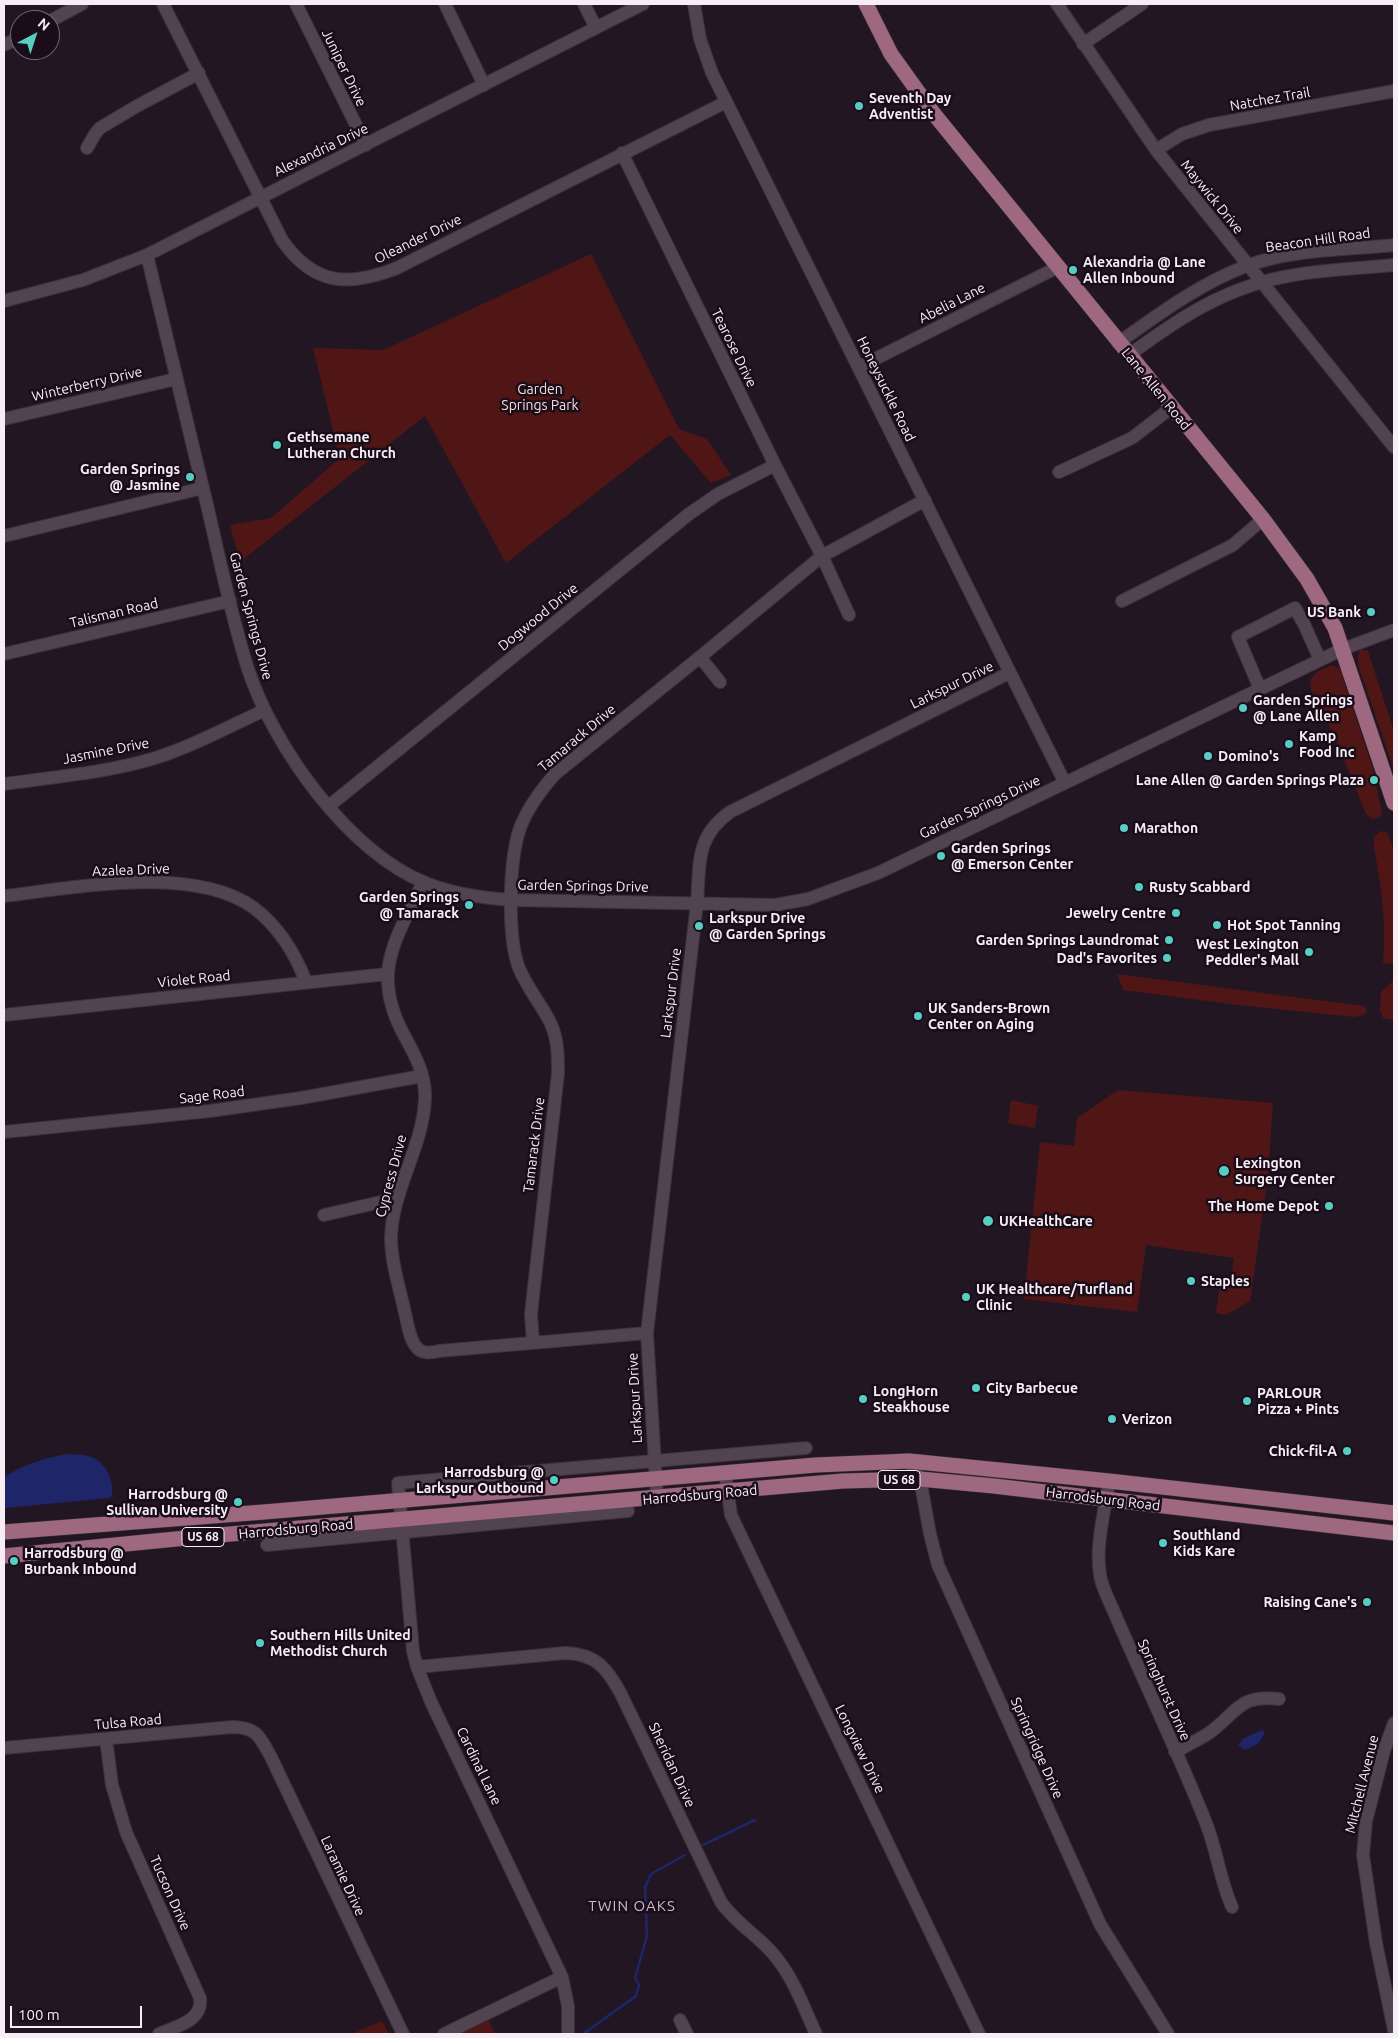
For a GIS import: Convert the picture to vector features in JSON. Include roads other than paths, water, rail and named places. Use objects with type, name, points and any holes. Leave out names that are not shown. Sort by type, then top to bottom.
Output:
[{"type":"main road","name":"Lane Allen Road","points":[[866,4],[891,54],[938,120],[1263,519],[1307,579],[1335,628],[1394,803]]},
{"type":"main road","name":"Harrodsburg Road","points":[[4,1532],[864,1462],[910,1461],[1394,1513]]},
{"type":"main road","name":"Harrodsburg Road","points":[[4,1556],[403,1526],[657,1498],[843,1481],[920,1479],[1394,1533]]},
{"type":"street","points":[[60,16],[82,4]]},
{"type":"street","name":"Oleander Drive","points":[[163,4],[200,73],[282,240],[293,255],[304,265],[315,272],[336,279],[361,280],[397,268],[726,102]]},
{"type":"street","name":"Juniper Drive","points":[[296,4],[366,145]]},
{"type":"street","points":[[444,4],[484,84]]},
{"type":"street","points":[[584,4],[596,28]]},
{"type":"street","name":"Alexandria Drive","points":[[4,301],[83,280],[147,255],[643,4]]},
{"type":"street","name":"Honeysuckle Road","points":[[694,4],[706,56],[726,102],[1065,783]]},
{"type":"street","name":"Maywick Drive","points":[[1057,4],[1156,150],[1394,447]]},
{"type":"street","points":[[1083,44],[1142,4]]},
{"type":"street","points":[[87,148],[100,128],[200,73]]},
{"type":"street","name":"Natchez Trail","points":[[1156,150],[1182,134],[1209,125],[1394,91]]},
{"type":"street","name":"Tearose Drive","points":[[622,153],[775,465],[822,556],[849,615]]},
{"type":"street","name":"Beacon Hill Road","points":[[1118,343],[1180,299],[1220,277],[1248,266],[1298,254],[1394,245]]},
{"type":"street","name":"Garden Springs Drive","points":[[147,255],[230,601],[248,668],[265,710],[287,752],[346,826],[370,850],[423,882],[472,896],[512,900],[775,905],[808,899],[864,880],[1343,649],[1394,630]]},
{"type":"street","points":[[1129,355],[1197,309],[1244,287],[1303,274],[1394,265]]},
{"type":"street","name":"Abelia Lane","points":[[859,366],[1058,267]]},
{"type":"street","name":"Winterberry Drive","points":[[4,419],[176,378]]},
{"type":"street","points":[[1059,472],[1132,438],[1171,408]]},
{"type":"street","name":"Dogwood Drive","points":[[329,806],[689,514],[718,494],[775,465]]},
{"type":"street","points":[[4,536],[203,488]]},
{"type":"street","name":"Tamarack Drive","points":[[533,1343],[531,1314],[558,1073],[557,1050],[551,1024],[523,977],[518,965],[513,941],[513,860],[516,841],[524,820],[542,788],[570,761],[822,556],[925,500]]},
{"type":"street","points":[[1122,600],[1233,545],[1263,519]]},
{"type":"street","name":"Talisman Road","points":[[4,654],[230,601]]},
{"type":"street","points":[[1260,689],[1238,637],[1295,608],[1320,660]]},
{"type":"street","points":[[700,657],[720,682]]},
{"type":"street","name":"Larkspur Drive","points":[[657,1498],[647,1333],[704,840],[719,820],[752,801],[1009,673]]},
{"type":"street","name":"Jasmine Drive","points":[[4,784],[110,768],[153,758],[192,744],[265,710]]},
{"type":"street","name":"Azalea Drive","points":[[4,896],[121,883],[162,881],[184,884],[225,894],[254,908],[277,929],[298,960],[306,982]]},
{"type":"street","name":"Cypress Drive","points":[[423,882],[399,934],[389,962],[387,974],[391,1008],[415,1055],[422,1076],[425,1097],[422,1120],[398,1198],[391,1238],[392,1251],[409,1330],[417,1347],[424,1352],[647,1333]]},
{"type":"street","name":"Violet Road","points":[[4,1014],[387,974]]},
{"type":"street","name":"Sage Road","points":[[4,1132],[274,1102],[422,1076]]},
{"type":"street","points":[[324,1215],[398,1198]]},
{"type":"street","points":[[400,1501],[398,1483],[806,1448]]},
{"type":"street","name":"Springridge Drive","points":[[910,1461],[920,1479],[934,1551],[948,1589],[1100,1924],[1168,2034]]},
{"type":"street","name":"Longview Drive","points":[[725,1473],[731,1515],[979,2034]]},
{"type":"street","name":"Springhurst Drive","points":[[1109,1481],[1100,1538],[1100,1577],[1211,1837],[1221,1881],[1232,1907]]},
{"type":"street","name":"Cardinal Lane","points":[[400,1501],[411,1628],[417,1667],[431,1702],[562,1977],[568,2006],[568,2034]]},
{"type":"street","points":[[267,1545],[403,1526],[628,1511]]},
{"type":"street","name":"Sheridan Drive","points":[[417,1667],[565,1653],[579,1654],[590,1658],[606,1669],[621,1694],[721,1902],[734,1919],[767,1947],[781,1963],[816,2034]]},
{"type":"street","points":[[1175,1752],[1211,1732],[1228,1714],[1246,1702],[1256,1699],[1278,1699]]},
{"type":"street","name":"Mitchell Avenue","points":[[1394,1723],[1384,1751],[1366,1821],[1363,1855],[1376,1943],[1394,2030]]},
{"type":"street","name":"Tulsa Road","points":[[4,1748],[232,1727],[240,1727],[254,1732]]},
{"type":"street","name":"Laramie Drive","points":[[254,1732],[262,1741],[270,1757],[403,2034]]},
{"type":"street","name":"Tucson Drive","points":[[106,1740],[112,1785],[126,1832],[200,1998],[201,2009],[196,2016],[159,2034]]},
{"type":"street","points":[[444,2034],[562,1977]]},
{"type":"street","points":[[680,2020],[687,2034]]},
{"type":"waterway","points":[[703,1845],[755,1820]]},
{"type":"waterway","points":[[583,2034],[636,1996],[639,1985],[635,1978],[647,1936],[645,1887],[651,1874],[685,1855]]},
{"type":"place","name":"Seventh Day Adventist","points":[[859,106]]},
{"type":"place","name":"Alexandria @ Lane Allen Inbound","points":[[1073,270]]},
{"type":"place","name":"Gethsemane Lutheran Church","points":[[277,445]]},
{"type":"place","name":"Garden Springs @ Jasmine","points":[[190,477]]},
{"type":"place","name":"US Bank","points":[[1371,612]]},
{"type":"place","name":"Garden Springs @ Lane Allen","points":[[1243,708]]},
{"type":"place","name":"Kamp Food Inc","points":[[1289,744]]},
{"type":"place","name":"Domino's","points":[[1208,756]]},
{"type":"place","name":"Lane Allen @ Garden Springs Plaza","points":[[1374,780]]},
{"type":"place","name":"Marathon","points":[[1124,828]]},
{"type":"place","name":"Garden Springs @ Emerson Center","points":[[941,856]]},
{"type":"place","name":"Rusty Scabbard","points":[[1139,887]]},
{"type":"place","name":"Garden Springs @ Tamarack","points":[[469,905]]},
{"type":"place","name":"Jewelry Centre","points":[[1176,913]]},
{"type":"place","name":"Hot Spot Tanning","points":[[1217,925]]},
{"type":"place","name":"Larkspur Drive @ Garden Springs","points":[[699,926]]},
{"type":"place","name":"Garden Springs Laundromat","points":[[1169,940]]},
{"type":"place","name":"West Lexington Peddler's Mall","points":[[1309,952]]},
{"type":"place","name":"Dad's Favorites","points":[[1167,958]]},
{"type":"place","name":"UK Sanders-Brown Center on Aging","points":[[918,1016]]},
{"type":"place","name":"Lexington Surgery Center","points":[[1224,1171]]},
{"type":"place","name":"The Home Depot","points":[[1329,1206]]},
{"type":"place","name":"UKHealthCare","points":[[988,1221]]},
{"type":"place","name":"Staples","points":[[1191,1281]]},
{"type":"place","name":"UK Healthcare/Turfland Clinic","points":[[966,1297]]},
{"type":"place","name":"City Barbecue","points":[[976,1388]]},
{"type":"place","name":"LongHorn Steakhouse","points":[[863,1399]]},
{"type":"place","name":"PARLOUR Pizza + Pints","points":[[1247,1401]]},
{"type":"place","name":"Verizon","points":[[1112,1419]]},
{"type":"place","name":"Chick-fil-A","points":[[1347,1451]]},
{"type":"place","name":"Harrodsburg @ Larkspur Outbound","points":[[554,1480]]},
{"type":"place","name":"Harrodsburg @ Sullivan University","points":[[238,1502]]},
{"type":"place","name":"Southland Kids Kare","points":[[1163,1543]]},
{"type":"place","name":"Harrodsburg @ Burbank Inbound","points":[[14,1561]]},
{"type":"place","name":"Raising Cane's","points":[[1367,1602]]},
{"type":"place","name":"Southern Hills United Methodist Church","points":[[260,1643]]},
{"type":"district","name":"TWIN OAKS","points":[[632,1906]]},
{"type":"park label","name":"Garden Springs Park","points":[[540,398]]}]
